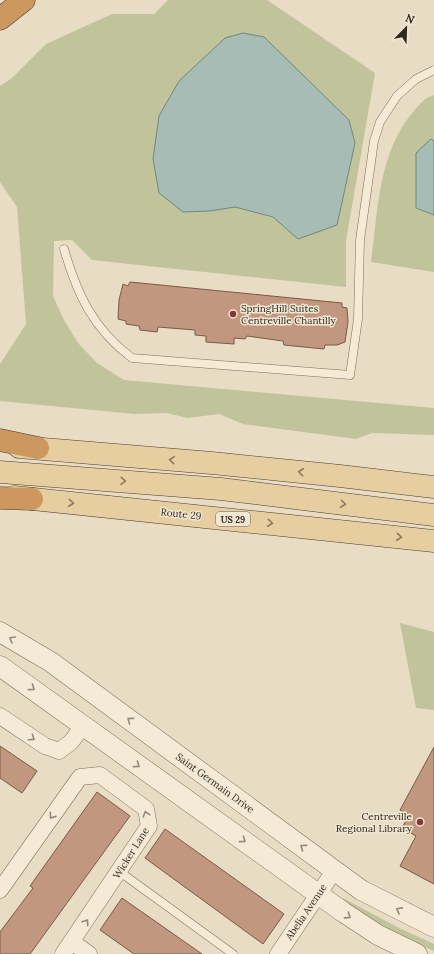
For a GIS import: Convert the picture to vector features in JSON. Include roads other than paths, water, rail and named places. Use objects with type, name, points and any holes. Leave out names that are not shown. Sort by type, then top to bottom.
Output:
[{"type":"highway","points":[[0,18],[24,0]]},
{"type":"highway","points":[[0,440],[38,448]]},
{"type":"highway","points":[[0,497],[32,499]]},
{"type":"main road","points":[[0,446],[38,448],[340,476],[434,487]]},
{"type":"main road","points":[[0,472],[221,489],[434,515]]},
{"type":"main road","points":[[340,476],[434,472]]},
{"type":"main road","name":"Route 29","points":[[32,499],[434,541]]},
{"type":"street","name":"Saint Germain Drive","points":[[0,632],[51,662],[361,890],[434,927]]},
{"type":"street","points":[[0,666],[318,894],[378,935],[417,954]]},
{"type":"street","points":[[0,716],[45,746],[59,751],[71,742],[84,726]]},
{"type":"street","name":"Wicker Lane","points":[[0,890],[80,777],[100,775],[146,809],[149,826],[120,872],[68,948]]},
{"type":"street","name":"Abelia Avenue","points":[[278,954],[334,870]]},
{"type":"street","points":[[68,948],[89,954]]},
{"type":"lane","points":[[64,249],[80,298],[91,315],[116,346],[132,358],[350,375],[358,319],[360,240],[374,141],[380,122],[397,96],[416,79],[434,70]]},
{"type":"lane","points":[[120,872],[233,954]]},
{"type":"water","points":[[243,33],[264,37],[349,120],[355,143],[337,225],[298,239],[273,217],[235,207],[210,211],[183,212],[159,193],[153,159],[159,116],[179,81],[225,38]]},
{"type":"water","points":[[431,139],[434,141],[434,215],[416,208],[416,153]]},
{"type":"place","name":"SpringHill Suites Centreville Chantilly","points":[[233,314]]},
{"type":"place","name":"Centreville Regional Library","points":[[420,822]]}]
